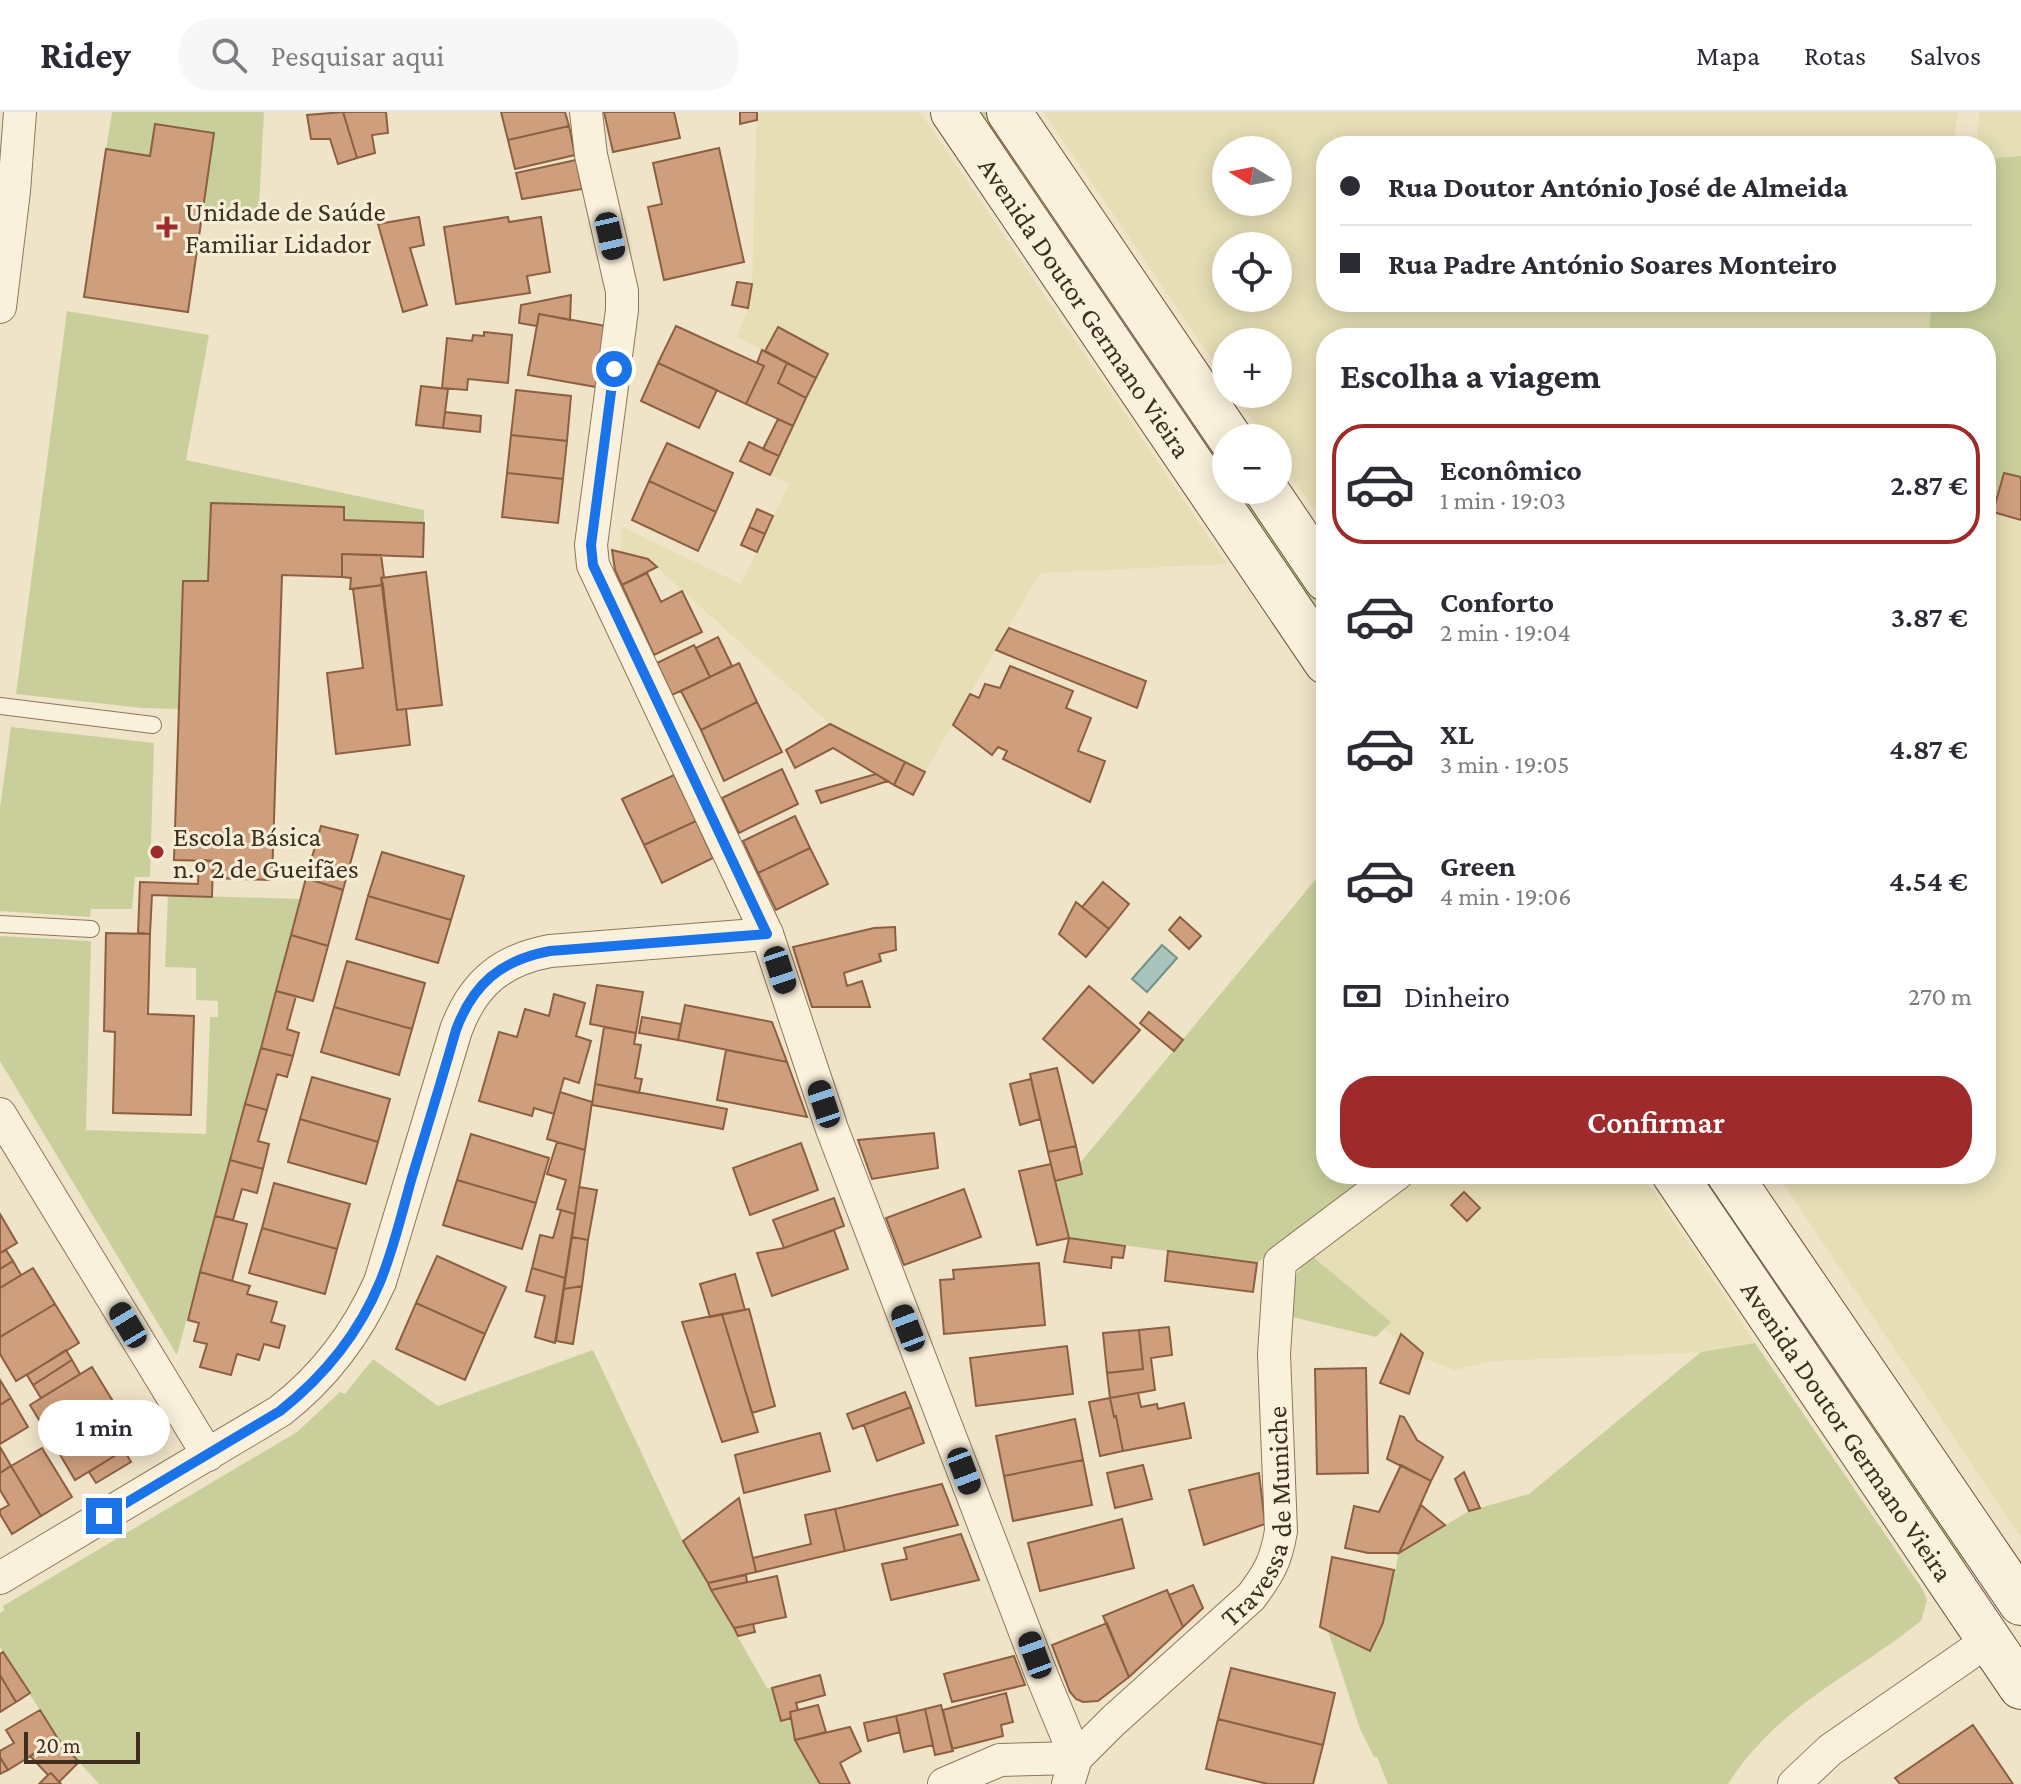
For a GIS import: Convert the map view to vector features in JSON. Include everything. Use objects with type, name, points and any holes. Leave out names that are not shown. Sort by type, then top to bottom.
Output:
[{"type":"main road","name":"Avenida Doutor Germano Vieira","points":[[953,112],[1316,647]]},
{"type":"main road","name":"Avenida Doutor Germano Vieira","points":[[1009,112],[1221,424]]},
{"type":"main road","points":[[1275,504],[1316,564]]},
{"type":"main road","name":"Avenida Doutor Germano Vieira","points":[[1681,1184],[2005,1630],[2021,1687]]},
{"type":"main road","name":"Avenida Doutor Germano Vieira","points":[[1736,1184],[2021,1603]]},
{"type":"street","points":[[0,307],[20,112]]},
{"type":"street","points":[[586,112],[591,155],[622,291],[591,545],[593,565],[767,934],[832,1129],[1042,1676],[1072,1771],[1000,1760],[944,1784]]},
{"type":"street","points":[[0,1578],[280,1411],[301,1395],[334,1359],[371,1302],[387,1262],[462,1014],[485,981],[499,969],[531,954],[550,951],[767,934]]},
{"type":"street","points":[[0,1114],[208,1455]]},
{"type":"street","name":"Travessa de Muniche","points":[[1072,1771],[1113,1721],[1251,1597],[1266,1578],[1277,1555],[1281,1531],[1274,1354],[1280,1262],[1384,1184]]},
{"type":"street","points":[[1794,1784],[1830,1750],[2005,1630]]},
{"type":"lane","points":[[0,706],[153,725]]},
{"type":"lane","points":[[0,924],[91,929]]},
{"type":"shaded area","points":[[757,112],[920,112],[1227,564],[1040,573],[925,772],[830,724],[648,559],[621,552],[622,527],[741,584],[789,484],[770,475],[828,355],[778,327],[765,351],[737,337],[748,308],[752,284]]},
{"type":"shaded area","points":[[1044,112],[1958,112],[1954,136],[1316,136],[1316,312],[1931,312],[1929,328],[1316,328],[1316,512],[1292,477],[1292,424],[1255,424],[1245,408],[1292,408],[1292,328],[1212,328],[1212,359]]},
{"type":"shaded area","points":[[1980,112],[2021,112],[2021,156],[1996,159],[1996,136],[1977,135]]},
{"type":"shaded area","points":[[1996,493],[2021,498],[2019,1535],[1784,1184],[1996,1184]]},
{"type":"shaded area","points":[[1404,1184],[1649,1184],[1755,1343],[1701,1352],[1493,1361],[1455,1370],[1422,1358],[1423,1353],[1401,1334],[1398,1341],[1384,1329],[1390,1322],[1312,1256]]},
{"type":"green space","points":[[112,112],[264,112],[258,224],[202,215],[214,133],[150,156],[106,149]]},
{"type":"green space","points":[[975,112],[987,112],[1212,443],[1212,461]]},
{"type":"green space","points":[[2021,156],[2021,498],[1996,493],[1996,328],[1929,328],[1931,312],[1996,312],[1997,158]]},
{"type":"green space","points":[[67,311],[209,335],[186,460],[424,510],[424,523],[344,520],[344,507],[208,581],[184,581],[179,709],[16,694]]},
{"type":"green space","points":[[1241,504],[1253,504],[1316,597],[1316,614]]},
{"type":"green space","points":[[11,727],[154,743],[150,877],[135,877],[132,909],[91,909],[90,917],[0,911],[0,809]]},
{"type":"green space","points":[[1316,879],[1316,1184],[1364,1184],[1257,1263],[1069,1238],[1055,1181],[1082,1174],[1080,1163]]},
{"type":"green space","points":[[168,895],[301,899],[177,1355],[0,1061],[0,936],[91,941],[86,1130],[206,1134],[210,1017],[218,1017],[218,1001],[196,1000],[196,968],[165,967]]},
{"type":"green space","points":[[1702,1184],[1715,1184],[1970,1560],[1962,1566]]},
{"type":"green space","points":[[1312,1256],[1391,1322],[1376,1337],[1292,1317],[1296,1277]]},
{"type":"green space","points":[[1755,1343],[1923,1590],[1927,1600],[1921,1621],[1793,1713],[1748,1757],[1728,1784],[1388,1784],[1377,1757],[1374,1757],[1360,1729],[1328,1631],[1370,1650],[1383,1623],[1399,1553],[1469,1511],[1529,1494],[1701,1352]]},
{"type":"green space","points":[[593,1350],[683,1541],[767,1688],[772,1688],[781,1720],[791,1718],[795,1740],[820,1784],[99,1784],[58,1739],[0,1647],[0,1613],[4,1610],[3,1606],[297,1432],[340,1392],[345,1394],[373,1359],[438,1406]]},
{"type":"water","points":[[1162,945],[1177,958],[1147,992],[1132,979]]},
{"type":"building","points":[[343,112],[357,158],[338,164],[330,139],[311,139],[307,115]]},
{"type":"building","points":[[343,112],[386,112],[388,133],[372,135],[375,153],[357,158]]},
{"type":"building","points":[[501,112],[565,112],[569,126],[508,140]]},
{"type":"building","points":[[604,112],[674,112],[680,138],[613,152]]},
{"type":"building","points":[[740,112],[757,112],[757,120],[740,124]]},
{"type":"building","points":[[155,124],[214,133],[188,312],[84,297],[106,149],[150,156]]},
{"type":"building","points":[[569,126],[575,155],[515,169],[508,140]]},
{"type":"building","points":[[719,148],[744,262],[664,280],[648,207],[662,204],[653,163]]},
{"type":"building","points":[[576,160],[582,189],[522,199],[516,173]]},
{"type":"building","points":[[419,217],[424,245],[410,248],[427,305],[403,312],[378,224]]},
{"type":"building","points":[[508,217],[509,222],[541,217],[550,272],[527,276],[530,293],[456,304],[444,227]]},
{"type":"building","points":[[737,282],[752,284],[748,308],[732,305]]},
{"type":"building","points":[[571,295],[570,320],[539,314],[537,326],[519,323],[521,305]]},
{"type":"building","points":[[539,314],[606,326],[596,387],[528,375]]},
{"type":"building","points":[[676,326],[764,366],[746,404],[658,363]]},
{"type":"building","points":[[778,327],[828,354],[816,378],[765,351]]},
{"type":"building","points":[[484,332],[512,335],[508,383],[468,379],[467,390],[442,388],[447,338],[472,341],[473,335],[484,336]]},
{"type":"building","points":[[762,350],[787,363],[778,383],[806,398],[793,426],[746,404],[764,366],[757,363]]},
{"type":"building","points":[[658,363],[717,390],[699,428],[641,401]]},
{"type":"building","points":[[787,363],[816,378],[806,398],[778,383]]},
{"type":"building","points":[[421,386],[448,389],[443,428],[416,425]]},
{"type":"building","points":[[516,390],[571,396],[567,441],[511,435]]},
{"type":"building","points":[[445,412],[481,416],[480,432],[443,428]]},
{"type":"building","points":[[778,419],[793,426],[779,456],[763,449]]},
{"type":"building","points":[[511,435],[567,441],[563,479],[507,473]]},
{"type":"building","points":[[749,442],[779,456],[770,475],[740,461]]},
{"type":"building","points":[[667,443],[733,473],[716,512],[649,481]]},
{"type":"building","points":[[507,473],[563,479],[558,523],[502,517]]},
{"type":"building","points":[[2004,473],[2021,477],[2021,520],[1996,513]]},
{"type":"building","points":[[649,481],[716,512],[698,551],[632,520]]},
{"type":"building","points":[[211,503],[344,507],[344,520],[424,523],[423,557],[342,554],[342,577],[282,575],[272,880],[213,878],[213,861],[174,860],[183,581],[208,581]]},
{"type":"building","points":[[757,509],[773,516],[765,534],[749,527]]},
{"type":"building","points":[[749,527],[765,534],[757,552],[741,545]]},
{"type":"building","points":[[612,550],[648,559],[657,567],[622,585],[615,570]]},
{"type":"building","points":[[342,554],[381,555],[383,585],[350,589],[351,578],[342,577]]},
{"type":"building","points":[[426,572],[442,705],[397,710],[381,578]]},
{"type":"building","points":[[647,573],[661,602],[682,591],[702,632],[654,655],[622,585]]},
{"type":"building","points":[[383,585],[397,710],[406,709],[410,745],[336,754],[327,673],[363,668],[353,589]]},
{"type":"building","points":[[1009,628],[1146,681],[1137,708],[996,650]]},
{"type":"building","points":[[718,637],[732,666],[710,677],[696,648]]},
{"type":"building","points":[[694,645],[710,677],[672,695],[657,663]]},
{"type":"building","points":[[739,663],[757,702],[701,730],[681,691]]},
{"type":"building","points":[[1010,666],[1073,691],[1066,708],[1091,718],[1078,751],[1105,761],[1090,802],[1003,759],[1007,751],[998,747],[992,755],[953,725],[970,694],[979,698],[985,684],[1000,688]]},
{"type":"building","points":[[757,702],[782,752],[724,781],[701,730]]},
{"type":"building","points":[[830,724],[905,762],[894,785],[833,748],[795,768],[786,750]]},
{"type":"building","points":[[905,762],[925,772],[913,795],[894,785]]},
{"type":"building","points":[[782,769],[798,804],[739,833],[722,798]]},
{"type":"building","points":[[876,774],[888,781],[821,803],[816,791]]},
{"type":"building","points":[[674,775],[696,821],[644,845],[622,799]]},
{"type":"building","points":[[795,816],[810,848],[758,873],[743,841]]},
{"type":"building","points":[[696,821],[713,858],[662,883],[644,845]]},
{"type":"building","points":[[321,826],[358,835],[343,890],[306,878]]},
{"type":"building","points":[[810,848],[828,884],[776,910],[758,873]]},
{"type":"building","points":[[382,852],[464,876],[451,920],[368,896]]},
{"type":"building","points":[[199,860],[213,861],[212,897],[152,895],[150,934],[138,933],[140,882],[198,884]]},
{"type":"building","points":[[306,878],[343,890],[328,946],[291,935]]},
{"type":"building","points":[[1103,882],[1129,904],[1109,929],[1082,907]]},
{"type":"building","points":[[368,896],[451,920],[438,963],[356,939]]},
{"type":"building","points":[[1076,902],[1109,929],[1086,957],[1059,934]]},
{"type":"building","points":[[1180,917],[1201,936],[1189,949],[1169,930]]},
{"type":"building","points":[[895,927],[896,950],[879,954],[881,961],[844,973],[847,986],[862,981],[870,1007],[812,1007],[793,947],[874,928]]},
{"type":"building","points":[[106,933],[150,934],[148,1014],[194,1016],[191,1115],[113,1113],[115,1032],[104,1031]]},
{"type":"building","points":[[291,935],[328,946],[313,1001],[276,991]]},
{"type":"building","points":[[347,961],[425,983],[412,1029],[334,1007]]},
{"type":"building","points":[[597,985],[643,992],[636,1033],[590,1024]]},
{"type":"building","points":[[1089,986],[1140,1030],[1093,1083],[1043,1039]]},
{"type":"building","points":[[276,991],[296,996],[287,1029],[299,1033],[293,1056],[261,1048]]},
{"type":"building","points":[[554,994],[585,1003],[576,1036],[591,1041],[579,1083],[564,1078],[554,1114],[534,1108],[532,1116],[479,1101],[499,1032],[517,1037],[525,1009],[549,1016]]},
{"type":"building","points":[[685,1005],[772,1022],[787,1062],[678,1040]]},
{"type":"building","points":[[334,1007],[412,1029],[399,1075],[321,1052]]},
{"type":"building","points":[[1149,1012],[1183,1040],[1174,1051],[1140,1023]]},
{"type":"building","points":[[642,1017],[681,1024],[678,1040],[639,1033]]},
{"type":"building","points":[[604,1027],[636,1033],[634,1044],[641,1045],[635,1078],[642,1079],[639,1093],[595,1084]]},
{"type":"building","points":[[261,1048],[293,1056],[287,1077],[277,1074],[267,1110],[245,1104]]},
{"type":"building","points":[[726,1050],[787,1062],[807,1117],[717,1100]]},
{"type":"building","points":[[1057,1068],[1076,1146],[1048,1152],[1030,1074]]},
{"type":"building","points":[[312,1077],[390,1099],[378,1142],[300,1119]]},
{"type":"building","points":[[1031,1079],[1040,1119],[1020,1125],[1010,1084]]},
{"type":"building","points":[[595,1084],[727,1109],[723,1129],[592,1105]]},
{"type":"building","points":[[560,1092],[592,1102],[585,1150],[547,1139]]},
{"type":"building","points":[[245,1104],[267,1110],[258,1141],[269,1144],[263,1169],[230,1160]]},
{"type":"building","points":[[300,1119],[378,1142],[366,1184],[288,1162]]},
{"type":"building","points":[[934,1133],[938,1168],[872,1179],[858,1140]]},
{"type":"building","points":[[471,1134],[549,1158],[536,1203],[457,1180]]},
{"type":"building","points":[[557,1142],[585,1150],[575,1214],[557,1209],[566,1180],[547,1174]]},
{"type":"building","points":[[801,1143],[818,1190],[750,1215],[733,1168]]},
{"type":"building","points":[[1076,1146],[1082,1174],[1055,1181],[1048,1152]]},
{"type":"building","points":[[230,1160],[263,1169],[257,1193],[242,1189],[233,1220],[215,1216]]},
{"type":"building","points":[[1051,1164],[1069,1238],[1037,1245],[1019,1171]]},
{"type":"building","points":[[457,1180],[536,1203],[522,1249],[443,1225]]},
{"type":"building","points":[[274,1183],[350,1204],[337,1249],[262,1228]]},
{"type":"building","points":[[579,1187],[597,1190],[588,1240],[572,1237]]},
{"type":"building","points":[[964,1189],[981,1237],[904,1265],[886,1218]]},
{"type":"building","points":[[1464,1192],[1480,1208],[1467,1221],[1451,1205]]},
{"type":"building","points":[[834,1198],[844,1226],[784,1248],[773,1220]]},
{"type":"building","points":[[561,1210],[575,1214],[565,1278],[532,1268],[540,1235],[553,1238]]},
{"type":"building","points":[[0,1214],[17,1243],[0,1253]]},
{"type":"building","points":[[215,1216],[247,1224],[232,1281],[200,1272]]},
{"type":"building","points":[[262,1228],[337,1249],[325,1294],[249,1273]]},
{"type":"building","points":[[834,1230],[848,1269],[772,1296],[757,1253],[784,1248]]},
{"type":"building","points":[[572,1237],[588,1240],[582,1286],[564,1289]]},
{"type":"building","points":[[1069,1238],[1125,1246],[1123,1258],[1112,1257],[1111,1268],[1064,1262]]},
{"type":"building","points":[[6,1250],[13,1261],[0,1269],[0,1253]]},
{"type":"building","points":[[1168,1251],[1257,1263],[1253,1292],[1165,1281]]},
{"type":"building","points":[[437,1256],[506,1287],[485,1334],[416,1303]]},
{"type":"building","points":[[13,1261],[21,1275],[0,1288],[0,1269]]},
{"type":"building","points":[[1039,1263],[1045,1325],[944,1334],[940,1280],[954,1279],[953,1270]]},
{"type":"building","points":[[33,1268],[55,1304],[0,1337],[0,1288]]},
{"type":"building","points":[[532,1268],[565,1278],[555,1343],[535,1337],[545,1296],[526,1291]]},
{"type":"building","points":[[200,1272],[250,1286],[247,1294],[277,1302],[271,1322],[285,1326],[279,1348],[264,1344],[259,1360],[237,1354],[231,1375],[200,1367],[207,1344],[194,1341],[199,1323],[188,1320]]},
{"type":"building","points":[[735,1274],[745,1310],[710,1317],[700,1284]]},
{"type":"building","points":[[582,1286],[573,1344],[556,1341],[564,1289]]},
{"type":"building","points":[[416,1303],[485,1334],[465,1380],[396,1349]]},
{"type":"building","points":[[55,1304],[79,1343],[16,1381],[0,1354],[0,1337]]},
{"type":"building","points":[[749,1309],[775,1406],[752,1413],[722,1314]]},
{"type":"building","points":[[722,1314],[758,1432],[722,1442],[682,1322]]},
{"type":"building","points":[[1169,1327],[1172,1355],[1151,1358],[1155,1390],[1110,1398],[1107,1373],[1143,1369],[1139,1330]]},
{"type":"building","points":[[1139,1330],[1143,1369],[1107,1373],[1103,1333]]},
{"type":"building","points":[[1401,1334],[1423,1353],[1409,1394],[1380,1383]]},
{"type":"building","points":[[1067,1346],[1073,1394],[976,1406],[970,1358]]},
{"type":"building","points":[[66,1350],[72,1360],[33,1385],[27,1375]]},
{"type":"building","points":[[72,1360],[80,1374],[41,1398],[33,1385]]},
{"type":"building","points":[[92,1367],[114,1403],[52,1441],[30,1405]]},
{"type":"building","points":[[1366,1368],[1368,1473],[1317,1474],[1315,1369]]},
{"type":"building","points":[[0,1380],[11,1398],[0,1405]]},
{"type":"building","points":[[905,1392],[911,1407],[853,1429],[847,1414]]},
{"type":"building","points":[[1138,1393],[1141,1407],[1157,1404],[1158,1409],[1184,1403],[1191,1438],[1123,1451],[1110,1398]]},
{"type":"building","points":[[11,1398],[28,1427],[0,1444],[0,1405]]},
{"type":"building","points":[[1110,1398],[1123,1451],[1100,1456],[1089,1402]]},
{"type":"building","points":[[114,1403],[137,1442],[75,1480],[52,1441]]},
{"type":"building","points":[[911,1407],[924,1443],[877,1461],[864,1425]]},
{"type":"building","points":[[1400,1416],[1404,1417],[1417,1440],[1443,1457],[1431,1481],[1387,1459]]},
{"type":"building","points":[[1075,1419],[1083,1460],[1004,1476],[996,1436]]},
{"type":"building","points":[[820,1433],[830,1471],[744,1493],[735,1455]]},
{"type":"building","points":[[0,1447],[11,1466],[0,1473]]},
{"type":"building","points":[[42,1448],[72,1497],[41,1516],[11,1466]]},
{"type":"building","points":[[124,1450],[131,1462],[96,1483],[89,1472]]},
{"type":"building","points":[[1083,1460],[1092,1505],[1013,1521],[1004,1476]]},
{"type":"building","points":[[1143,1465],[1152,1499],[1115,1508],[1107,1473]]},
{"type":"building","points":[[1401,1465],[1431,1481],[1399,1553],[1368,1553],[1345,1548],[1354,1506],[1379,1512]]},
{"type":"building","points":[[11,1466],[41,1516],[12,1534],[0,1514],[0,1510],[9,1505],[0,1490],[0,1473]]},
{"type":"building","points":[[1464,1472],[1480,1508],[1469,1511],[1455,1479]]},
{"type":"building","points":[[1259,1473],[1265,1524],[1204,1545],[1189,1490]]},
{"type":"building","points":[[942,1484],[958,1525],[845,1551],[835,1509]]},
{"type":"building","points":[[739,1498],[756,1572],[708,1583],[683,1541]]},
{"type":"building","points":[[1421,1505],[1445,1525],[1399,1553]]},
{"type":"building","points":[[835,1509],[845,1551],[756,1572],[753,1558],[811,1544],[805,1515]]},
{"type":"building","points":[[1122,1519],[1134,1568],[1040,1591],[1028,1543]]},
{"type":"building","points":[[961,1534],[979,1580],[891,1600],[882,1564],[907,1559],[904,1548]]},
{"type":"building","points":[[1332,1557],[1394,1570],[1383,1623],[1370,1651],[1320,1627]]},
{"type":"building","points":[[746,1575],[747,1582],[711,1590],[708,1583]]},
{"type":"building","points":[[777,1576],[786,1617],[734,1628],[711,1590]]},
{"type":"building","points":[[1193,1585],[1203,1608],[1183,1627],[1169,1595]]},
{"type":"building","points":[[1167,1590],[1183,1627],[1129,1677],[1103,1616]]},
{"type":"building","points":[[1107,1623],[1129,1677],[1098,1701],[1083,1702],[1070,1692],[1052,1645]]},
{"type":"building","points":[[753,1624],[755,1632],[738,1636],[734,1628]]},
{"type":"building","points":[[3,1652],[30,1693],[16,1702],[0,1675],[0,1654]]},
{"type":"building","points":[[1014,1656],[1025,1685],[952,1702],[944,1674]]},
{"type":"building","points":[[1231,1668],[1335,1693],[1323,1745],[1218,1719]]},
{"type":"building","points":[[0,1675],[16,1702],[0,1712]]},
{"type":"building","points":[[820,1675],[825,1695],[796,1703],[798,1710],[790,1712],[791,1718],[781,1721],[772,1688]]},
{"type":"building","points":[[1006,1693],[1013,1722],[1001,1725],[1003,1736],[952,1749],[943,1710]]},
{"type":"building","points":[[818,1705],[826,1732],[795,1740],[790,1712]]},
{"type":"building","points":[[941,1705],[953,1751],[935,1755],[925,1709]]},
{"type":"building","points":[[925,1709],[933,1745],[904,1752],[896,1716]]},
{"type":"building","points":[[40,1710],[58,1739],[8,1770],[0,1751],[14,1743],[6,1730]]},
{"type":"building","points":[[896,1716],[900,1732],[868,1741],[864,1723]]},
{"type":"building","points":[[1218,1719],[1323,1745],[1313,1784],[1268,1784],[1206,1769]]},
{"type":"building","points":[[1973,1725],[2013,1784],[1900,1784],[1895,1778]]},
{"type":"building","points":[[850,1727],[861,1751],[840,1763],[850,1784],[820,1784],[795,1740]]},
{"type":"building","points":[[58,1739],[79,1762],[59,1782],[30,1756]]},
{"type":"building","points":[[0,1757],[8,1770],[0,1774]]},
{"type":"building","points":[[51,1773],[61,1784],[39,1784],[48,1775]]},
{"type":"place","name":"Unidade de Saúde Familiar Lidador","points":[[167,227]]},
{"type":"place","name":"Escola Básica n.º 2 de Gueifães","points":[[157,852]]},
{"type":"route","points":[[104,1516],[280,1411],[320,1375],[350,1337],[371,1302],[387,1262],[462,1014],[485,981],[499,969],[531,954],[767,934],[593,565],[591,545],[614,369]]}]
